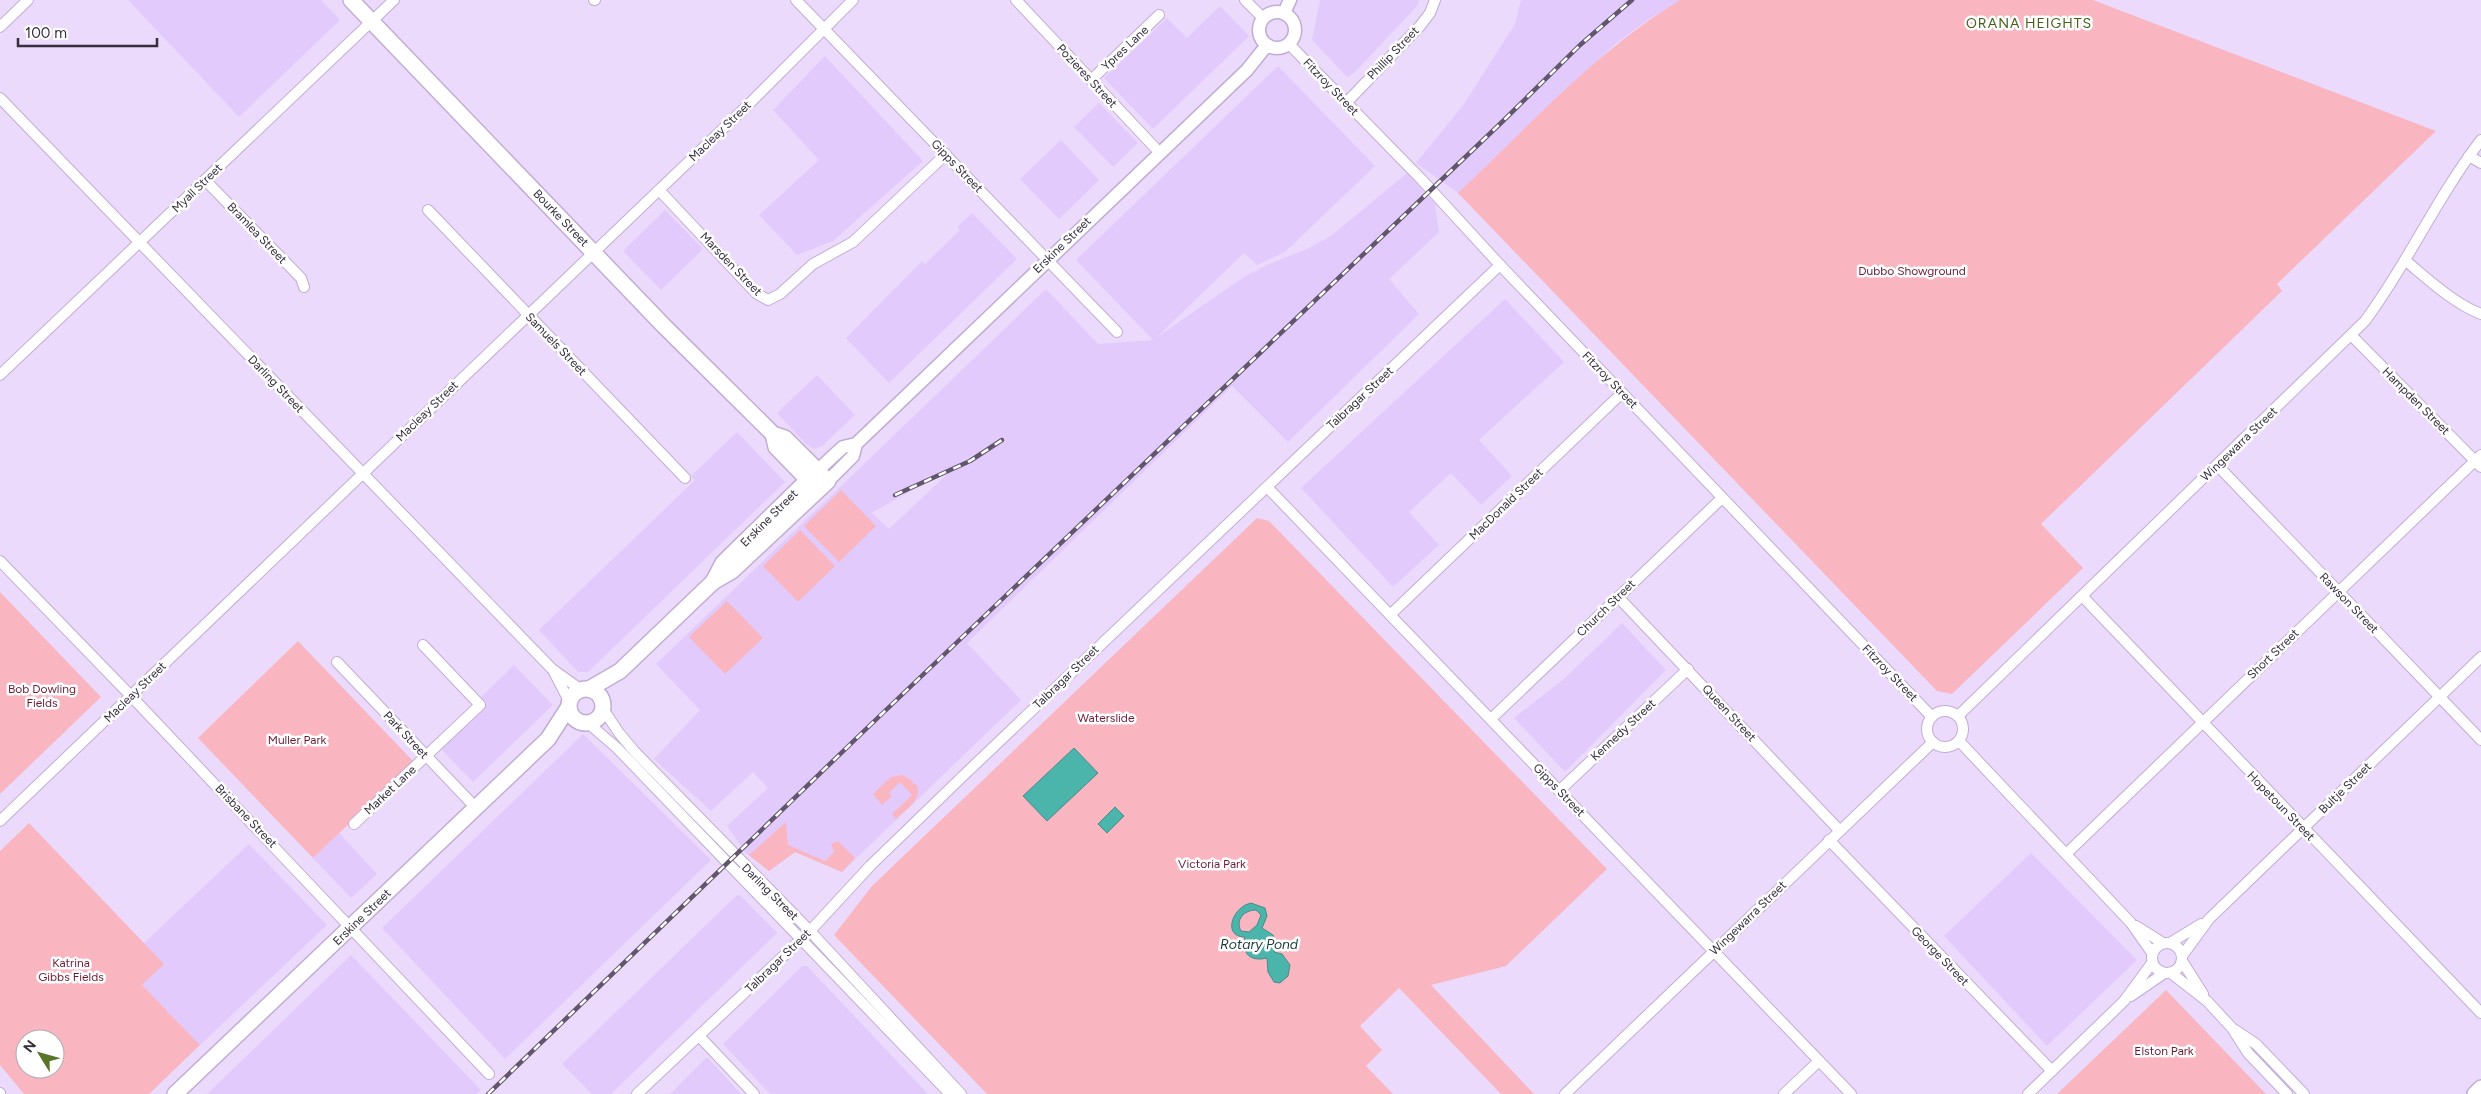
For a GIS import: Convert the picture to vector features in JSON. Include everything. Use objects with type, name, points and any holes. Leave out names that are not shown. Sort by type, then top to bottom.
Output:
[{"type":"highway","name":"Bourke Street","points":[[351,0],[663,326],[773,434],[776,447],[818,480]]},
{"type":"highway","name":"Erskine Street","points":[[585,689],[620,671],[713,582],[723,563],[818,480]]},
{"type":"highway","name":"Erskine Street","points":[[603,705],[620,671]]},
{"type":"highway","points":[[585,689],[598,693],[603,705],[598,718],[585,723],[573,718],[568,704],[575,692],[585,689]]},
{"type":"highway","name":"Erskine Street","points":[[175,1094],[548,740],[568,704]]},
{"type":"highway","name":"Erskine Street","points":[[548,740],[585,723]]},
{"type":"highway","points":[[2475,1094],[2481,1088]]},
{"type":"main road","points":[[1284,13],[1290,0]]},
{"type":"main road","points":[[1273,13],[1284,13],[1289,17],[1295,27],[1295,33],[1289,44],[1278,48],[1267,45],[1259,32],[1264,18],[1273,13]]},
{"type":"main road","name":"Erskine Street","points":[[818,480],[853,456],[856,444],[1158,152],[1246,70],[1267,45]]},
{"type":"street","points":[[0,27],[28,0]]},
{"type":"street","name":"Myall Street","points":[[0,375],[394,0]]},
{"type":"street","name":"Gipps Street","points":[[796,0],[1117,332]]},
{"type":"street","name":"Macleay Street","points":[[0,821],[660,190],[854,0]]},
{"type":"street","name":"Pozieres Street","points":[[1016,0],[1158,152]]},
{"type":"street","points":[[1246,0],[1264,18]]},
{"type":"street","name":"Phillip Street","points":[[1346,103],[1420,26],[1430,13],[1435,0]]},
{"type":"street","name":"Ypres Lane","points":[[1091,80],[1159,15]]},
{"type":"street","name":"Fitzroy Street","points":[[1289,44],[1422,180],[1500,265],[1932,717]]},
{"type":"street","name":"Darling Street","points":[[0,98],[552,669],[585,689]]},
{"type":"street","name":"Wingewarra Street","points":[[1958,716],[2082,598],[2351,335],[2380,300],[2406,261],[2436,208],[2481,140]]},
{"type":"street","name":"Marsden Street","points":[[660,190],[756,292],[768,300],[780,294],[814,264],[853,242],[946,154]]},
{"type":"street","points":[[2469,156],[2481,163]]},
{"type":"street","name":"Bramlea Street","points":[[205,180],[301,278],[304,287]]},
{"type":"street","name":"Samuels Street","points":[[428,210],[685,478]]},
{"type":"street","points":[[2406,261],[2448,294],[2481,314]]},
{"type":"street","name":"Talbragar Street","points":[[637,1094],[810,931],[870,866],[1500,265]]},
{"type":"street","name":"Hampden Street","points":[[2351,335],[2479,461]]},
{"type":"street","name":"MacDonald Street","points":[[1390,615],[1622,392]]},
{"type":"street","name":"Short Street","points":[[2066,854],[2338,592],[2479,461]]},
{"type":"street","name":"Rawson Street","points":[[2218,466],[2481,740]]},
{"type":"street","name":"Gipps Street","points":[[1266,487],[1851,1094]]},
{"type":"street","name":"Church Street","points":[[1490,719],[1722,498]]},
{"type":"street","name":"Brisbane Street","points":[[0,561],[352,927],[489,1074]]},
{"type":"street","name":"Queen Street","points":[[1618,597],[1839,830]]},
{"type":"street","name":"Hopetoun Street","points":[[2082,598],[2481,1013]]},
{"type":"street","name":"Market Lane","points":[[354,824],[480,705],[423,645]]},
{"type":"street","name":"Bultje Street","points":[[2182,959],[2209,919],[2481,657]]},
{"type":"street","name":"Park Street","points":[[337,662],[476,808]]},
{"type":"street","name":"Darling Street","points":[[552,669],[568,704]]},
{"type":"street","name":"Kennedy Street","points":[[1559,791],[1688,670]]},
{"type":"street","name":"Darling Street","points":[[603,705],[619,733],[636,752],[810,931],[961,1094]]},
{"type":"street","points":[[1942,711],[1948,711],[1958,716],[1963,726],[1958,741],[1949,747],[1943,747],[1933,742],[1927,733],[1927,727],[1932,717],[1942,711]]},
{"type":"street","name":"Darling Street","points":[[585,723],[617,748],[950,1094]]},
{"type":"street","points":[[1958,741],[2131,923],[2152,958],[2156,970],[2167,974],[2207,1001]]},
{"type":"street","name":"Wingewarra Street","points":[[1565,1094],[1933,742]]},
{"type":"street","name":"George Street","points":[[1829,840],[2052,1071]]},
{"type":"street","name":"Bultje Street","points":[[2166,943],[2209,919]]},
{"type":"street","points":[[2131,923],[2179,949],[2182,959],[2207,1001],[2232,1028],[2248,1053],[2287,1094]]},
{"type":"street","points":[[2124,1001],[2152,958],[2166,943]]},
{"type":"street","points":[[2028,1094],[2124,1001],[2178,969],[2182,959]]},
{"type":"street","points":[[2232,1028],[2256,1044],[2304,1094]]},
{"type":"street","points":[[699,1036],[754,1094]]},
{"type":"street","points":[[1784,1094],[1819,1061]]},
{"type":"shaded area","points":[[128,0],[321,0],[340,20],[239,117]]},
{"type":"shaded area","points":[[1320,0],[1419,0],[1418,5],[1354,73],[1347,77],[1312,40]]},
{"type":"shaded area","points":[[1521,0],[1680,0],[1646,21],[1613,46],[1458,193],[1416,163],[1464,104],[1515,24]]},
{"type":"shaded area","points":[[1220,6],[1249,36],[1153,129],[1104,78],[1167,18],[1187,38]]},
{"type":"shaded area","points":[[825,56],[923,161],[833,241],[797,255],[759,215],[819,160],[773,110]]},
{"type":"shaded area","points":[[1278,66],[1375,166],[1285,252],[1257,265],[1244,253],[1157,337],[1244,277],[1269,264],[1307,249],[1332,235],[1407,173],[1435,204],[1439,232],[1389,279],[1419,314],[1288,442],[1232,386],[967,643],[1021,700],[842,872],[795,852],[769,871],[746,853],[727,826],[768,788],[753,772],[711,811],[654,759],[700,710],[656,664],[1046,289],[1098,344],[1153,340],[1076,260]],"holes":[[[956,466],[889,529],[872,513]]]},
{"type":"shaded area","points":[[1099,103],[1138,143],[1113,167],[1074,127]]},
{"type":"shaded area","points":[[1061,140],[1099,180],[1059,219],[1020,179]]},
{"type":"shaded area","points":[[665,210],[703,249],[661,290],[623,251]]},
{"type":"shaded area","points":[[972,213],[1017,259],[889,383],[846,338],[922,261],[925,264],[960,230],[957,227]]},
{"type":"shaded area","points":[[1505,299],[1564,362],[1479,440],[1512,476],[1481,505],[1451,473],[1409,512],[1439,545],[1393,587],[1301,488]]},
{"type":"shaded area","points":[[817,375],[855,415],[822,446],[815,449],[806,444],[777,413]]},
{"type":"shaded area","points":[[737,432],[785,482],[588,672],[578,672],[539,630],[695,480],[691,476]]},
{"type":"shaded area","points":[[1622,623],[1666,670],[1565,772],[1514,718],[1565,678]]},
{"type":"shaded area","points":[[514,665],[553,705],[473,782],[440,748],[486,704],[480,698]]},
{"type":"shaded area","points":[[583,734],[711,860],[505,1059],[382,928]]},
{"type":"shaded area","points":[[339,833],[377,874],[351,898],[313,858]]},
{"type":"shaded area","points":[[249,844],[327,925],[200,1045],[142,985],[163,964],[144,943]]},
{"type":"shaded area","points":[[2031,853],[2137,960],[2047,1046],[1944,936]]},
{"type":"shaded area","points":[[737,895],[740,895],[777,933],[611,1094],[592,1094],[562,1064]]},
{"type":"shaded area","points":[[351,955],[481,1090],[477,1094],[207,1094]]},
{"type":"shaded area","points":[[802,966],[807,966],[928,1094],[770,1094],[723,1044]]},
{"type":"shaded area","points":[[707,1057],[741,1094],[670,1094]]},
{"type":"green space","name":"Dubbo Showground","points":[[1680,0],[2093,0],[2436,131],[2277,284],[2282,291],[2041,524],[2083,568],[1952,694],[1937,691],[1458,193],[1564,90],[1620,42]]},
{"type":"green space","points":[[841,490],[876,526],[839,562],[804,526]]},
{"type":"green space","name":"Victoria Park","points":[[1257,518],[1269,521],[1607,869],[1506,966],[1431,985],[1534,1094],[1501,1094],[1399,988],[1360,1026],[1382,1050],[1366,1066],[1393,1094],[987,1094],[834,935],[872,886]]},
{"type":"green space","points":[[800,530],[835,566],[798,602],[763,566]]},
{"type":"green space","name":"Bob Dowling Fields","points":[[0,592],[101,697],[0,794]]},
{"type":"green space","points":[[727,601],[763,638],[725,674],[689,637]]},
{"type":"green space","name":"Muller Park","points":[[298,641],[414,762],[313,858],[198,738]]},
{"type":"green space","points":[[902,775],[917,785],[918,791],[912,804],[896,819],[892,814],[912,795],[900,782],[889,793],[892,796],[882,805],[873,794],[891,777]]},
{"type":"green space","points":[[786,822],[788,845],[825,861],[834,852],[831,844],[838,841],[855,858],[842,872],[795,852],[769,871],[749,855]]},
{"type":"green space","name":"Katrina Gibbs Fields","points":[[29,823],[164,964],[142,985],[200,1045],[149,1094],[24,1094],[0,1065],[0,851]]},
{"type":"green space","name":"Elston Park","points":[[2166,990],[2266,1094],[2057,1094]]},
{"type":"water","points":[[1074,748],[1098,773],[1047,821],[1023,796]]},
{"type":"water","points":[[1115,807],[1124,816],[1107,833],[1098,824]]},
{"type":"water","name":"Rotary Pond","points":[[1251,903],[1265,908],[1267,916],[1262,928],[1273,935],[1276,944],[1274,952],[1282,954],[1290,965],[1288,976],[1280,983],[1274,982],[1268,972],[1267,958],[1256,959],[1248,955],[1244,948],[1245,937],[1238,936],[1234,932],[1232,922],[1239,910]],"holes":[[[1256,910],[1261,915],[1257,925],[1249,932],[1241,931],[1239,923],[1244,914]]]},
{"type":"railway","points":[[488,1094],[1580,45],[1632,0]]},
{"type":"railway","points":[[895,495],[970,461],[1002,440]]},
{"type":"district","name":"ORANA HEIGHTS","points":[[2029,23]]},
{"type":"park label","name":"Waterslide","points":[[1106,718]]}]
